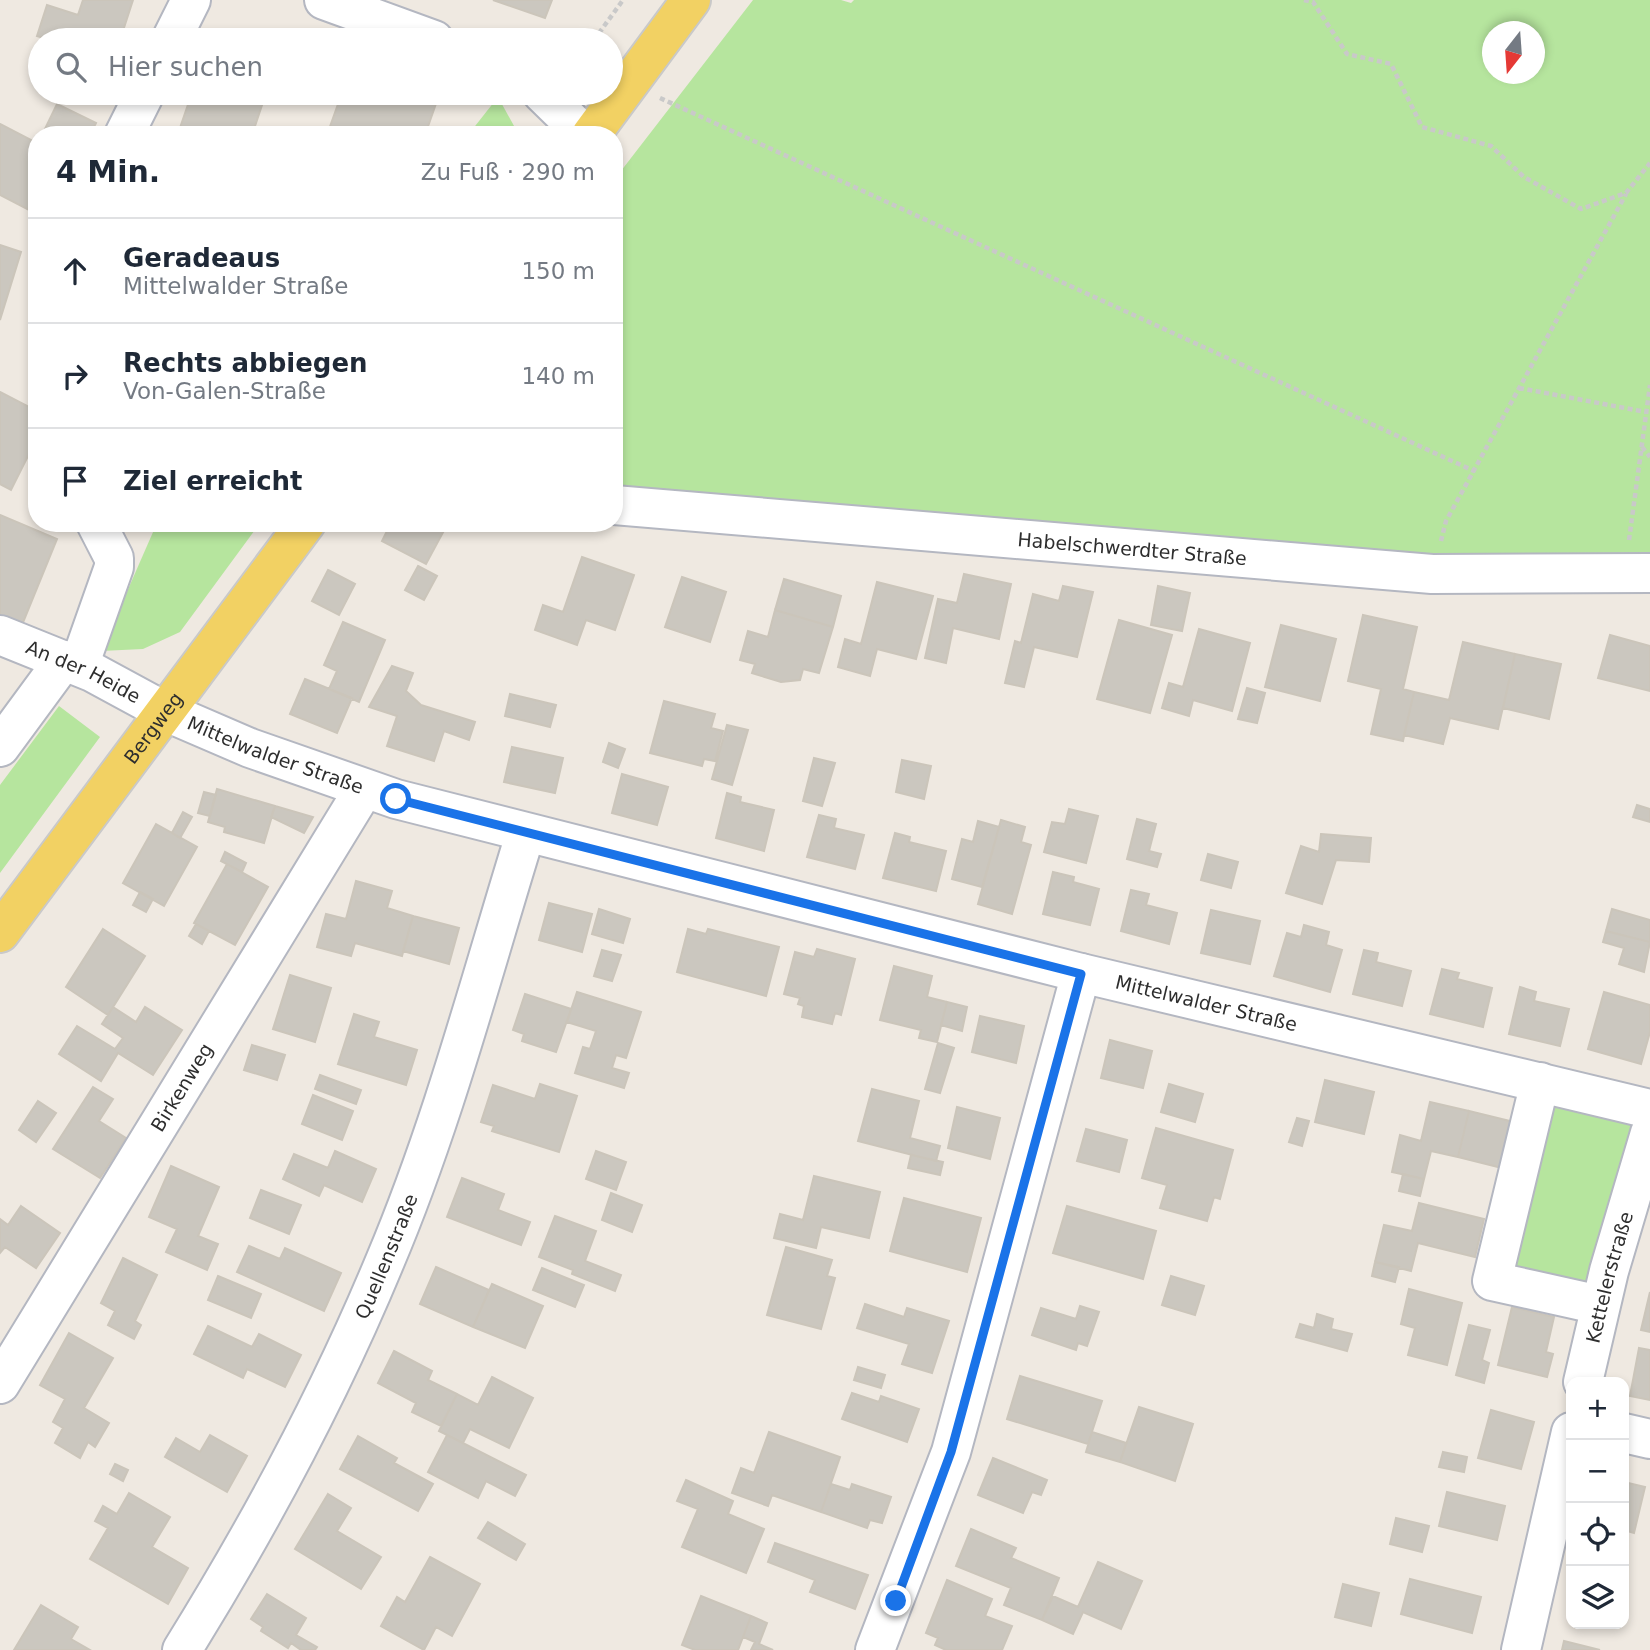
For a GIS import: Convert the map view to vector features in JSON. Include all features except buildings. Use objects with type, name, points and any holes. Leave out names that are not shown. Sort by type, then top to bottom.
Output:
[{"type":"main road","points":[[623,91],[691,0]]},
{"type":"main road","points":[[598,126],[613,105]]},
{"type":"main road","name":"Bergweg","points":[[0,933],[299,532]]},
{"type":"street","points":[[177,28],[191,0]]},
{"type":"street","points":[[324,0],[401,28]]},
{"type":"street","points":[[128,126],[139,105]]},
{"type":"street","points":[[554,105],[576,126]]},
{"type":"street","name":"Habelschwerdter Straße","points":[[623,506],[1432,574],[1638,572]]},
{"type":"street","points":[[0,747],[72,663],[114,567],[114,558],[101,532]]},
{"type":"street","name":"An der Heide","points":[[0,635],[72,663],[164,711]]},
{"type":"street","name":"Mittelwalder Straße","points":[[164,711],[250,748],[365,789],[525,835],[1081,974],[1650,1109]]},
{"type":"street","name":"Birkenweg","points":[[0,1384],[365,789]]},
{"type":"street","name":"Quellenstraße","points":[[182,1650],[322,1403],[386,1260],[435,1122],[525,835]]},
{"type":"street","points":[[875,1650],[951,1452],[1081,974]]},
{"type":"street","points":[[1540,1082],[1492,1281],[1600,1305]]},
{"type":"street","name":"Kettelerstraße","points":[[1584,1377],[1600,1305],[1650,1133]]},
{"type":"street","points":[[1629,1434],[1650,1439]]},
{"type":"street","points":[[1521,1650],[1569,1440]]},
{"type":"path","points":[[603,28],[623,0]]},
{"type":"path","points":[[1304,0],[1313,2],[1347,54],[1391,64],[1422,127],[1491,146],[1524,177],[1581,209],[1626,193]]},
{"type":"path","points":[[629,83],[1474,471]]},
{"type":"path","points":[[1432,574],[1446,521],[1626,193],[1650,163]]},
{"type":"path","points":[[1638,572],[1641,446],[1650,385]]},
{"type":"path","points":[[1519,388],[1646,412]]},
{"type":"path","points":[[1641,446],[1650,457]]},
{"type":"green space","points":[[753,0],[841,0],[851,3],[854,0],[1650,0],[1650,560],[1414,563],[623,496],[623,168]]},
{"type":"green space","points":[[492,105],[502,105],[514,126],[475,126]]},
{"type":"green space","points":[[153,532],[253,532],[180,632],[143,649],[101,651]]},
{"type":"green space","points":[[59,706],[100,737],[0,873],[0,785]]},
{"type":"green space","points":[[1540,1082],[1650,1109],[1600,1305],[1492,1281]]},
{"type":"route","points":[[396,799],[525,835],[1081,974],[951,1452],[896,1601]]}]
